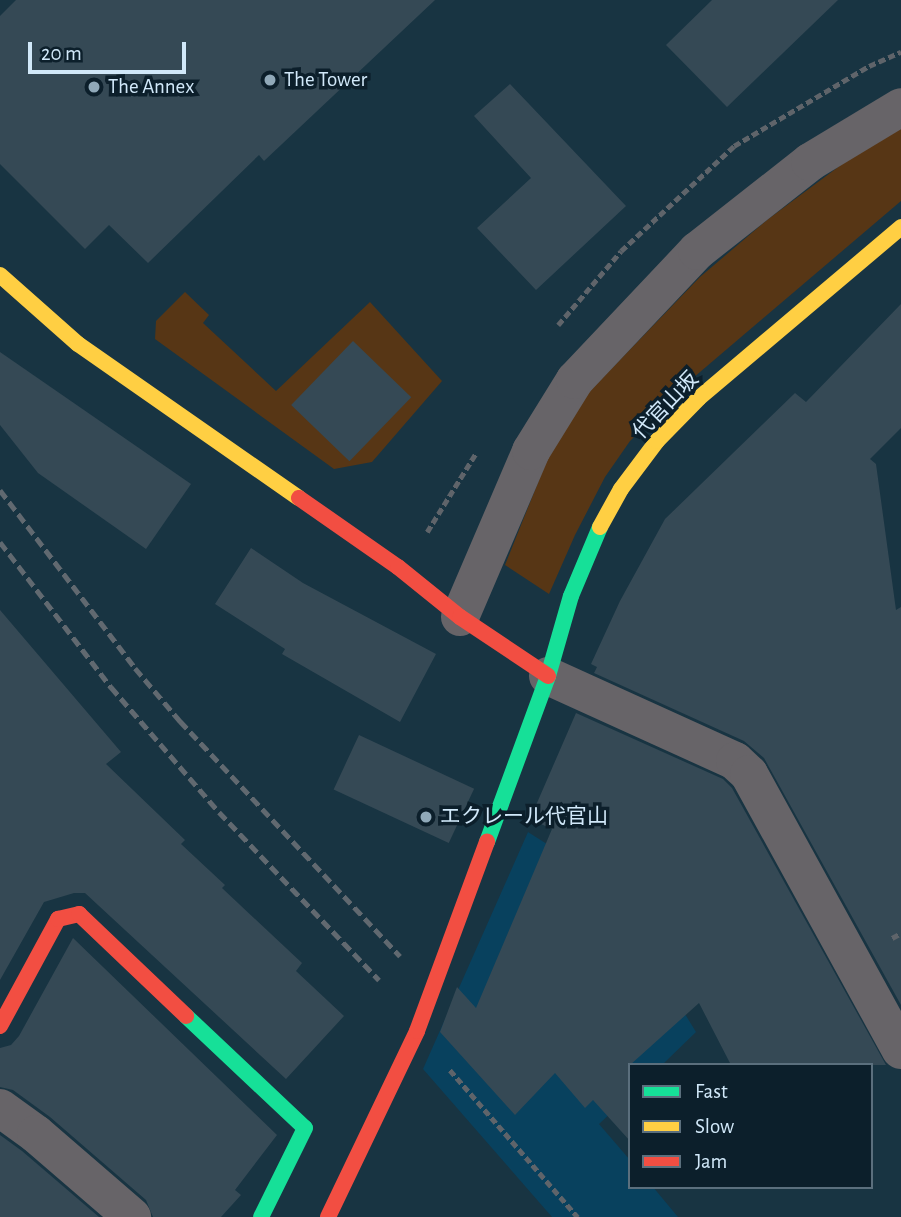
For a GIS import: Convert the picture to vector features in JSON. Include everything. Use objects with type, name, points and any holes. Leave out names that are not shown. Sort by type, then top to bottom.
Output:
[{"type":"street","points":[[460,617],[531,452],[575,380],[697,251],[810,162],[901,107]]},
{"type":"street","name":"代官山坂","points":[[328,1217],[387,1099],[417,1031],[548,676],[563,619],[592,541],[621,489],[657,441],[699,398],[901,227]]},
{"type":"street","points":[[0,275],[27,302],[78,344],[398,567],[460,617],[548,676],[734,761],[749,774],[901,1050]]},
{"type":"street","points":[[0,1026],[58,919],[79,914],[305,1128],[261,1217]]},
{"type":"street","points":[[0,1108],[36,1134],[132,1217]]},
{"type":"path","points":[[417,1031],[578,1217]]},
{"type":"shaded area","points":[[901,126],[901,201],[693,378],[630,441],[605,477],[549,594],[505,565],[547,460],[589,392],[700,277],[767,220],[849,159]]},
{"type":"shaded area","points":[[185,292],[209,315],[203,323],[276,391],[370,302],[442,381],[372,462],[334,469],[155,339],[156,321]]},
{"type":"shaded area","points":[[528,832],[602,879],[696,1032],[664,1063],[628,1063],[628,1097],[599,1124],[628,1158],[628,1189],[655,1189],[678,1217],[552,1217],[423,1069]]},
{"type":"building","name":"The Annex","points":[[16,0],[435,0],[264,161],[259,155],[148,263],[109,225],[85,249],[0,164],[0,16]]},
{"type":"building","points":[[712,0],[838,0],[727,107],[666,45]]},
{"type":"building","points":[[510,84],[626,206],[536,290],[477,228],[531,178],[474,116]]},
{"type":"building","points":[[901,304],[901,428],[870,459],[876,464],[896,610],[901,607],[901,1005],[764,758],[744,741],[594,673],[597,667],[591,664],[620,601],[665,519],[795,393],[806,402]]},
{"type":"building","points":[[353,341],[411,397],[349,461],[291,405]]},
{"type":"building","points":[[0,352],[191,484],[146,549],[38,473],[0,425]]},
{"type":"building","points":[[251,548],[303,583],[436,654],[400,722],[282,654],[285,649],[215,604]]},
{"type":"building","points":[[0,610],[121,752],[106,764],[185,840],[181,844],[225,885],[222,888],[302,963],[296,971],[344,1016],[286,1079],[85,893],[74,893],[44,902],[0,980]]},
{"type":"building","points":[[576,713],[723,779],[732,788],[886,1065],[730,1063],[699,1003],[632,1063],[628,1063],[628,1139],[593,1100],[585,1108],[555,1073],[515,1115],[440,1032],[457,987],[476,1008],[552,829],[530,819]]},
{"type":"building","name":"エクレール代官山","points":[[359,735],[474,789],[449,843],[334,789]]},
{"type":"building","points":[[73,938],[277,1135],[235,1190],[241,1195],[221,1217],[153,1217],[146,1200],[50,1117],[13,1090],[0,1087],[0,1048],[11,1045],[19,1036]]},
{"type":"building","points":[[0,1135],[22,1151],[99,1217],[0,1217]]},
{"type":"railway","points":[[0,490],[135,668],[180,721],[400,956]]},
{"type":"railway","points":[[0,542],[111,687],[219,812],[379,980]]},
{"type":"traffic: fast","points":[[487,842],[548,676],[571,596],[600,527]]},
{"type":"traffic: fast","points":[[186,1016],[305,1128],[261,1217]]},
{"type":"traffic: slow","points":[[600,527],[621,489],[657,441],[699,398],[901,227]]},
{"type":"traffic: slow","points":[[0,275],[78,344],[299,498]]},
{"type":"traffic: jam","points":[[299,498],[398,567],[460,617],[548,676]]},
{"type":"traffic: jam","points":[[328,1217],[417,1031],[487,842]]},
{"type":"traffic: jam","points":[[0,1026],[58,919],[79,914],[186,1016]]},
{"type":"place","name":"The Tower","points":[[270,80]]},
{"type":"place","name":"The Annex","points":[[94,87]]},
{"type":"place","name":"エクレール代官山","points":[[426,817]]}]
